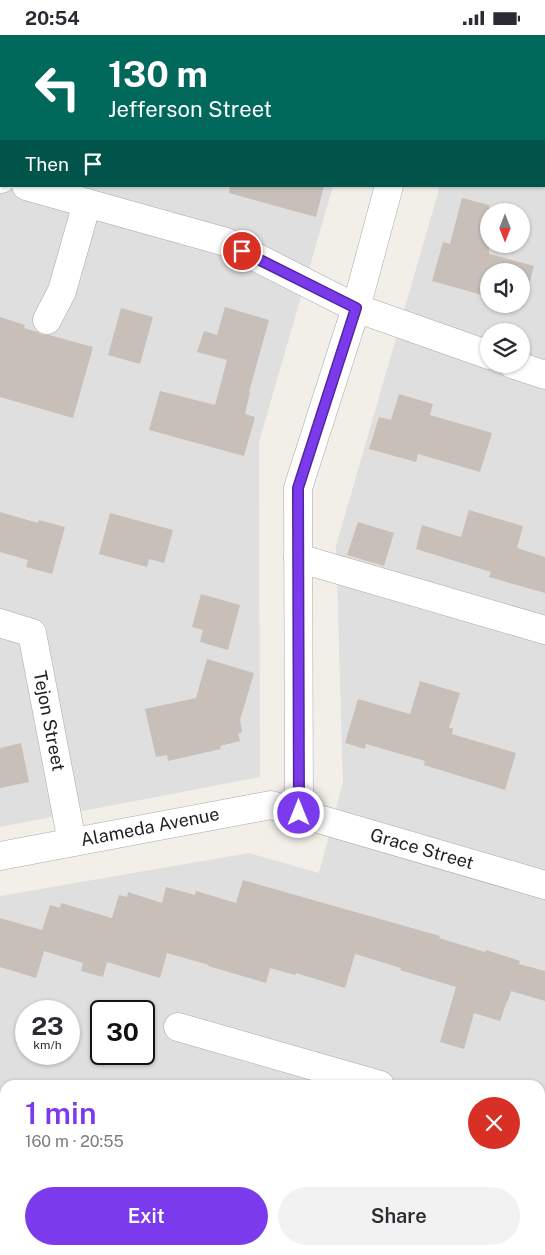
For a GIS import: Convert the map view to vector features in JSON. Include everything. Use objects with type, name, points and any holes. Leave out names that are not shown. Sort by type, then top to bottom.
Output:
[{"type":"street","points":[[30,187],[226,242],[356,308],[480,352]]},
{"type":"street","points":[[299,813],[298,488],[356,308],[389,187]]},
{"type":"street","points":[[47,320],[62,291],[87,203]]},
{"type":"street","points":[[530,370],[545,375]]},
{"type":"street","points":[[298,558],[545,630]]},
{"type":"street","name":"Tejon Street","points":[[0,623],[32,633],[72,842]]},
{"type":"street","name":"Alameda Avenue","points":[[0,856],[271,805],[299,813]]},
{"type":"street","name":"Grace Street","points":[[299,813],[545,885]]},
{"type":"street","points":[[178,1027],[363,1080]]},
{"type":"shaded area","points":[[0,187],[333,187],[259,442],[260,777],[0,827]]},
{"type":"shaded area","points":[[440,187],[545,187],[545,1080],[0,1080],[0,896],[249,853],[319,873],[343,782],[336,546]]},
{"type":"building","points":[[230,187],[324,187],[316,217],[229,193]]},
{"type":"building","points":[[462,198],[481,203],[480,253],[489,253],[523,263],[480,263],[480,294],[432,281],[443,242],[450,244]]},
{"type":"building","points":[[530,265],[534,266],[530,281]]},
{"type":"building","points":[[225,307],[269,320],[249,392],[245,414],[255,417],[244,456],[149,430],[160,391],[215,405],[227,360],[197,352],[204,331],[217,335]]},
{"type":"building","points":[[121,308],[153,317],[140,364],[108,355]]},
{"type":"building","points":[[0,317],[25,325],[24,328],[40,334],[93,347],[73,418],[0,397]]},
{"type":"building","points":[[399,394],[433,404],[430,415],[492,433],[480,472],[418,454],[416,462],[369,449],[379,417],[391,420]]},
{"type":"building","points":[[469,510],[523,526],[517,548],[545,557],[545,593],[489,577],[491,572],[416,549],[422,525],[461,537]]},
{"type":"building","points":[[0,512],[38,523],[39,520],[65,527],[52,574],[26,567],[28,560],[0,552]]},
{"type":"building","points":[[110,513],[173,530],[164,563],[149,559],[147,567],[99,554]]},
{"type":"building","points":[[358,522],[394,533],[384,566],[347,555]]},
{"type":"building","points":[[201,594],[240,605],[228,650],[200,642],[203,630],[192,627]]},
{"type":"building","points":[[207,659],[254,673],[240,720],[242,732],[238,734],[240,741],[220,746],[221,749],[168,761],[167,755],[156,757],[145,709],[196,698]]},
{"type":"building","points":[[420,681],[460,693],[449,728],[453,728],[452,734],[516,753],[505,790],[424,765],[425,761],[366,744],[365,749],[345,743],[358,699],[410,714]]},
{"type":"building","points":[[21,743],[29,782],[0,788],[0,748]]},
{"type":"building","points":[[243,880],[440,936],[439,938],[485,952],[486,950],[520,961],[519,964],[545,971],[545,1001],[511,991],[500,1021],[474,1013],[464,1049],[440,1042],[456,987],[355,954],[345,988],[296,973],[295,975],[270,968],[266,983],[167,953],[160,978],[107,962],[103,977],[81,971],[83,963],[44,951],[36,978],[0,967],[0,918],[42,930],[50,905],[60,908],[61,903],[112,918],[119,895],[127,897],[128,892],[162,903],[166,887],[195,895],[196,891],[236,903]]},
{"type":"route","points":[[242,251],[356,308],[298,488],[299,813]]}]
